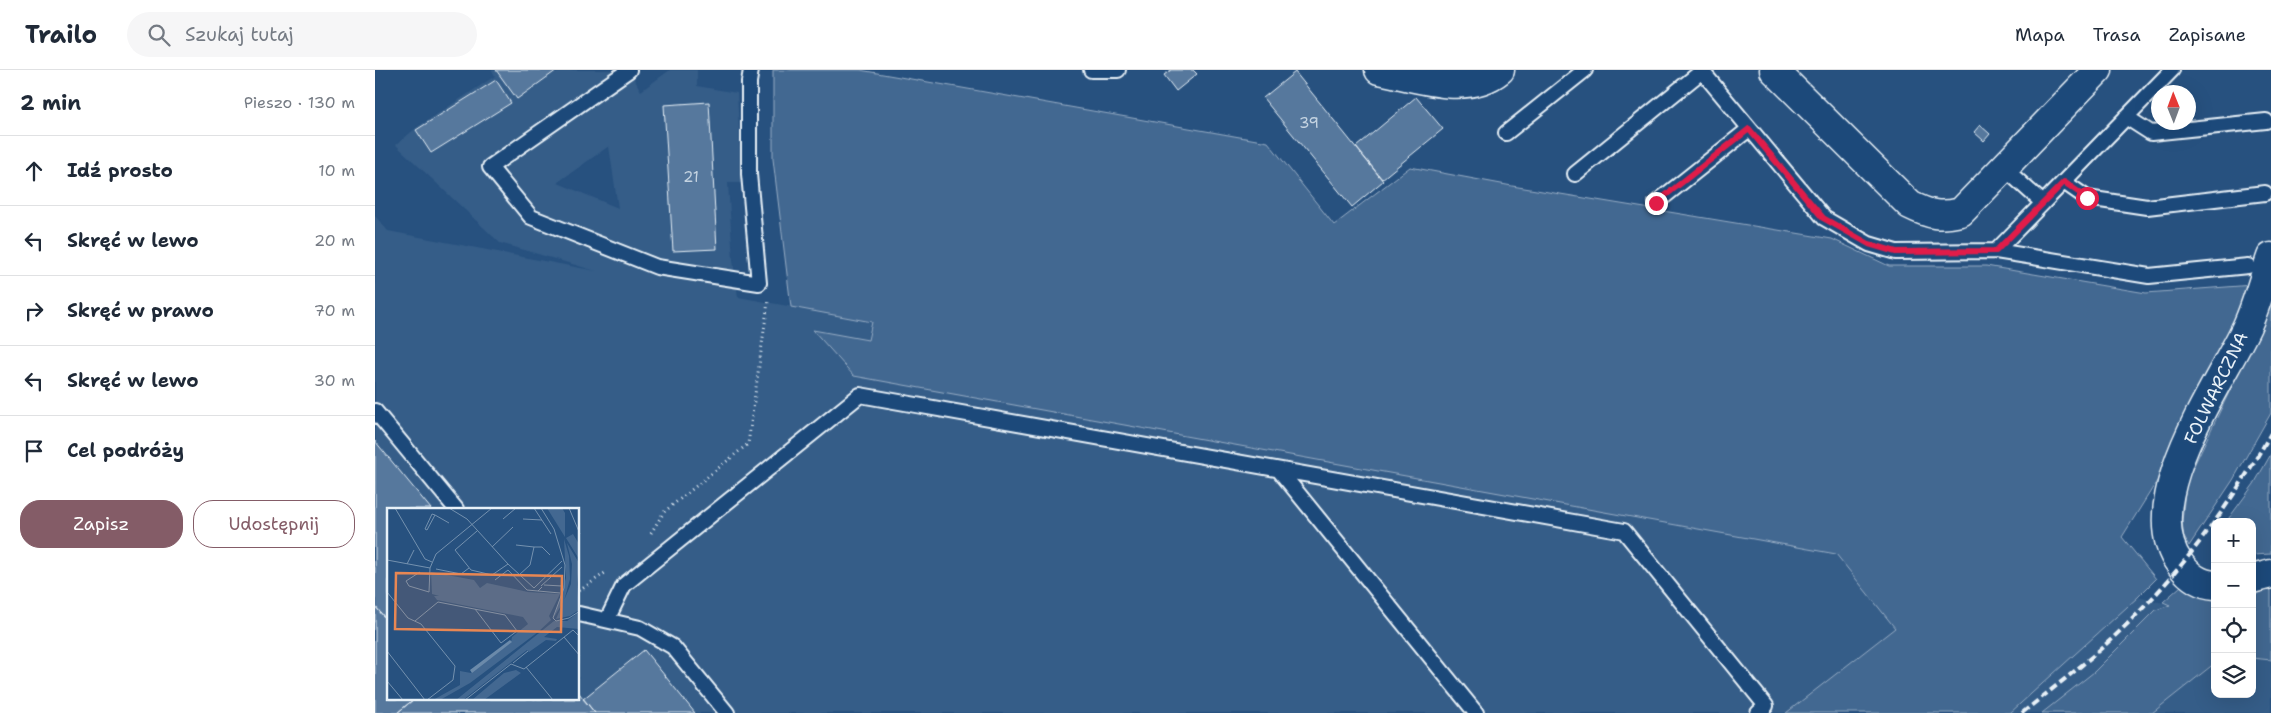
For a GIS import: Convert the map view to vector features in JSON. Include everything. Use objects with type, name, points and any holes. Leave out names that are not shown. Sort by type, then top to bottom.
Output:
[{"type":"street","points":[[1379,70],[1453,84],[1475,82],[1500,70]]},
{"type":"street","points":[[1778,71],[1910,205],[1929,214],[1949,215],[1961,212],[2098,70]]},
{"type":"street","name":"FOLWARCZNA","points":[[2211,584],[2197,581],[2189,575],[2177,560],[2170,542],[2168,500],[2197,417],[2247,325],[2260,262]]},
{"type":"street","points":[[2256,578],[2271,574]]},
{"type":"lane","points":[[629,70],[490,167],[531,217],[657,267],[759,283],[749,174],[749,82],[751,70]]},
{"type":"lane","points":[[1091,70],[1118,70]]},
{"type":"lane","points":[[1506,133],[1585,70]]},
{"type":"lane","points":[[1996,251],[2172,70]]},
{"type":"lane","points":[[1575,174],[1701,71],[1823,218],[1869,244],[1896,252],[1996,251],[2149,276],[2260,262]]},
{"type":"lane","points":[[2126,117],[2151,133],[2266,122]]},
{"type":"lane","points":[[1656,203],[1749,129]]},
{"type":"lane","points":[[2004,168],[2043,203]]},
{"type":"lane","points":[[2064,182],[2087,198],[2147,207],[2265,193]]},
{"type":"lane","points":[[607,620],[624,585],[860,395],[1624,531],[1766,706],[1758,713]]},
{"type":"lane","points":[[375,411],[455,508]]},
{"type":"lane","points":[[1279,470],[1476,713]]},
{"type":"lane","points":[[580,614],[640,628],[673,647],[727,713]]},
{"type":"path","points":[[647,538],[664,512],[748,444],[769,303],[759,283]]},
{"type":"path","points":[[580,590],[608,570]]},
{"type":"shaded area","points":[[492,70],[629,70],[641,91],[670,70],[697,70],[697,86],[737,93],[742,183],[728,183],[733,260],[738,297],[2088,540],[2138,597],[2211,614],[2211,698],[2256,698],[2256,622],[2271,624],[2271,713],[375,713],[375,216],[388,231],[596,271],[500,243],[396,145],[416,128],[495,76]],"holes":[[[609,146],[618,208],[558,183]]]},
{"type":"shaded area","points":[[773,70],[860,70],[1268,142],[1334,225],[1410,167],[1512,186],[1832,239],[1889,266],[1986,266],[2146,293],[2253,285],[2167,465],[2122,537],[2156,579],[2138,597],[2010,713],[1786,713],[1895,628],[1836,554],[854,376],[813,330],[868,340],[872,322],[791,307],[773,159]]},
{"type":"shaded area","points":[[2271,305],[2271,413],[2233,480],[2189,546],[2184,537],[2182,522],[2186,482]]},
{"type":"shaded area","points":[[2271,454],[2271,554],[2256,555],[2256,518],[2229,518],[2254,484]]},
{"type":"shaded area","points":[[2181,586],[2196,590],[2211,590],[2211,666],[2152,713],[2042,713],[2094,672],[2156,610],[2170,605],[2163,602]]},
{"type":"shaded area","points":[[2256,590],[2271,590],[2271,660],[2256,658]]},
{"type":"building","points":[[496,70],[557,70],[517,99]]},
{"type":"building","points":[[1171,70],[1193,70],[1197,74],[1176,91],[1164,75]]},
{"type":"building","points":[[1295,72],[1383,181],[1352,207],[1263,98]]},
{"type":"building","points":[[496,80],[511,103],[431,153],[416,130]]},
{"type":"building","points":[[1416,97],[1443,129],[1382,179],[1356,147]]},
{"type":"building","points":[[709,102],[717,249],[673,251],[664,105]]},
{"type":"building","points":[[1980,125],[1990,134],[1984,141],[1974,132]]},
{"type":"building","points":[[375,441],[430,508],[387,508],[387,621],[375,606]]},
{"type":"building","points":[[375,606],[387,621],[387,700],[413,700],[397,713],[375,713]]},
{"type":"building","points":[[644,650],[695,713],[595,713],[583,699]]},
{"type":"building","points":[[580,694],[595,713],[397,713],[413,700],[580,700]]},
{"type":"railway","points":[[2022,713],[2096,653],[2147,604],[2193,551],[2234,493],[2271,433]]},
{"type":"route","points":[[1656,203],[1749,129],[1823,218],[1869,244],[1896,252],[1996,251],[2064,182],[2087,198]]}]
